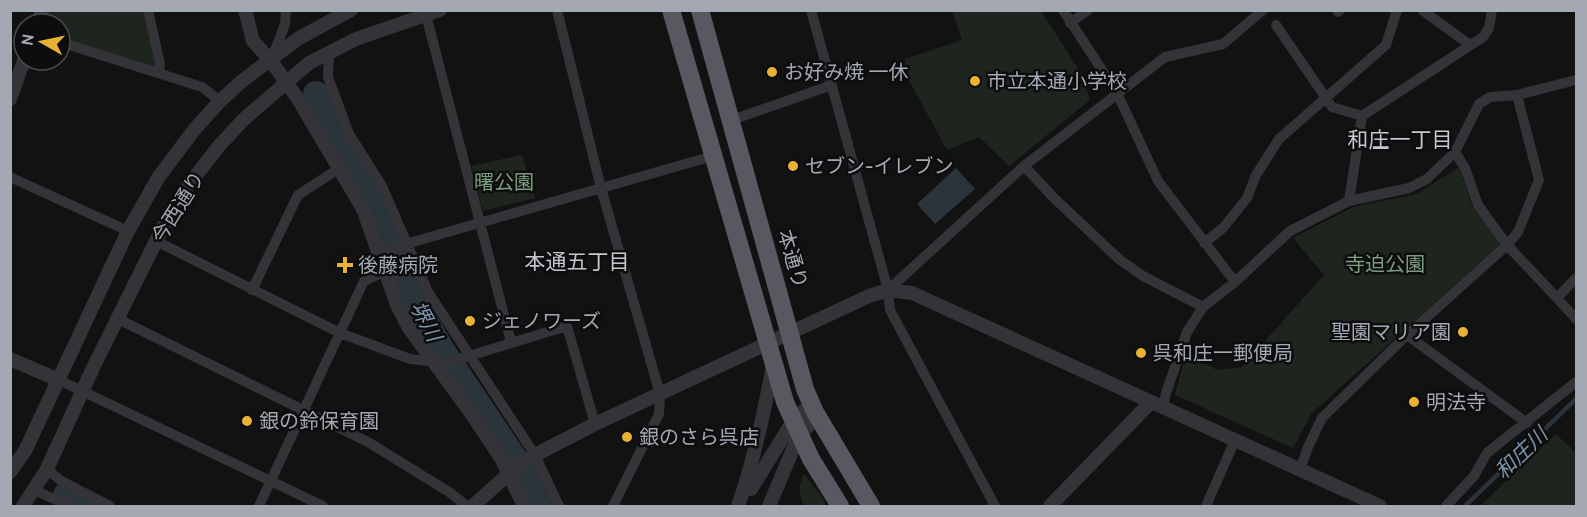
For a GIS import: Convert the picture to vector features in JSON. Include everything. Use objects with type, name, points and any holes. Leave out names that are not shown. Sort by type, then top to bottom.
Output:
[{"type":"highway","points":[[671,10],[773,365],[796,428],[840,507]]},
{"type":"highway","name":"本通り","points":[[700,10],[729,121],[782,301],[789,334],[815,410],[871,507]]},
{"type":"street","points":[[148,10],[160,64],[159,73]]},
{"type":"street","points":[[245,10],[253,41],[286,83],[363,208],[382,251],[384,272],[409,328],[441,363],[501,458],[512,471],[524,507]]},
{"type":"street","points":[[271,61],[285,24],[286,10]]},
{"type":"street","points":[[557,10],[602,188],[660,394],[659,414],[613,507]]},
{"type":"street","points":[[811,10],[888,290],[890,310],[995,507]]},
{"type":"street","points":[[1062,10],[1117,93],[1158,181],[1235,282]]},
{"type":"street","points":[[1070,23],[1088,10]]},
{"type":"street","points":[[888,290],[1024,166],[1117,93],[1166,57],[1223,44],[1249,14],[1263,10]]},
{"type":"street","points":[[1204,243],[1223,228],[1247,198],[1257,175],[1279,139],[1386,45],[1397,10]]},
{"type":"street","points":[[1422,10],[1470,45]]},
{"type":"street","points":[[1349,201],[1362,116],[1483,37],[1489,28],[1492,10]]},
{"type":"street","name":"今西通り","points":[[10,472],[25,451],[128,231],[158,178],[194,130],[242,81],[299,39],[346,11]]},
{"type":"street","points":[[433,13],[479,222],[511,342]]},
{"type":"street","name":"今西通り","points":[[23,507],[47,469],[82,391],[156,242],[187,188],[219,146],[243,120],[309,63],[356,39],[433,13]]},
{"type":"street","points":[[1276,26],[1332,107],[1362,116]]},
{"type":"street","points":[[72,46],[202,87],[220,101]]},
{"type":"street","points":[[329,53],[328,77],[349,134],[382,186],[404,245],[428,292],[532,457],[559,507]]},
{"type":"street","points":[[10,99],[20,72]]},
{"type":"street","points":[[1050,507],[1157,405],[1166,393],[1187,332],[1203,307],[1235,282],[1290,231],[1349,201],[1409,188],[1427,179],[1455,152],[1479,104],[1490,97],[1517,95],[1576,80]]},
{"type":"street","points":[[729,121],[832,85]]},
{"type":"street","points":[[1300,470],[1322,418],[1407,335],[1507,245],[1518,232],[1539,180],[1517,95]]},
{"type":"street","points":[[1455,152],[1465,168],[1478,206],[1507,245],[1576,319]]},
{"type":"street","points":[[382,251],[713,156]]},
{"type":"street","points":[[1024,166],[1054,198],[1120,260],[1143,276],[1203,307]]},
{"type":"street","points":[[252,290],[298,195],[340,168]]},
{"type":"street","points":[[10,177],[128,231]]},
{"type":"street","points":[[156,242],[340,333],[410,358],[441,363],[567,326],[595,424]]},
{"type":"street","points":[[259,507],[364,281],[384,272]]},
{"type":"street","points":[[1557,298],[1576,278]]},
{"type":"street","points":[[473,507],[512,471],[532,457],[595,424],[869,296],[888,290],[912,293],[1380,507]]},
{"type":"street","points":[[117,319],[368,442],[449,492],[467,507]]},
{"type":"street","points":[[1407,335],[1527,423]]},
{"type":"street","points":[[10,359],[59,380],[323,507]]},
{"type":"street","points":[[739,507],[763,418],[773,365]]},
{"type":"street","points":[[1446,507],[1474,476],[1487,453],[1576,382]]},
{"type":"street","points":[[739,507],[758,474],[796,428],[815,410]]},
{"type":"street","points":[[769,507],[796,428]]},
{"type":"street","points":[[1206,507],[1235,440]]},
{"type":"street","points":[[47,469],[62,481],[110,507]]},
{"type":"street","points":[[34,490],[70,507]]},
{"type":"green space","points":[[143,11],[156,68],[72,42],[72,12],[48,12]]},
{"type":"green space","points":[[952,11],[1041,11],[1081,73],[1090,100],[1009,166],[979,137],[947,150],[906,75],[905,59],[962,40]]},
{"type":"green space","name":"曙公園","points":[[522,155],[535,198],[483,211],[471,166]]},
{"type":"green space","name":"寺迫公園","points":[[1459,167],[1472,206],[1500,244],[1311,414],[1293,448],[1175,395],[1186,353],[1217,370],[1242,367],[1324,275],[1293,238],[1353,207],[1417,194]]},
{"type":"green space","points":[[1556,434],[1576,453],[1576,506],[1480,506]]},
{"type":"green space","points":[[804,474],[822,497],[826,506],[803,506],[799,487]]},
{"type":"shaded area","points":[[956,168],[975,189],[935,224],[917,204]]},
{"type":"waterway","name":"堺川","points":[[316,94],[377,198],[397,261],[415,303],[441,349],[526,476],[539,506]]},
{"type":"waterway","name":"和庄川","points":[[1465,506],[1576,399]]},
{"type":"waterway","points":[[66,495],[92,506]]},
{"type":"place","name":"お好み焼 一休","points":[[772,72]]},
{"type":"place","name":"市立本通小学校","points":[[975,81]]},
{"type":"place","name":"セブン-イレブン","points":[[793,166]]},
{"type":"place","name":"後藤病院","points":[[345,265]]},
{"type":"place","name":"ジェノワーズ","points":[[470,321]]},
{"type":"place","name":"聖園マリア園","points":[[1463,332]]},
{"type":"place","name":"呉和庄一郵便局","points":[[1141,353]]},
{"type":"place","name":"明法寺","points":[[1414,402]]},
{"type":"place","name":"銀の鈴保育園","points":[[247,421]]},
{"type":"place","name":"銀のさら呉店","points":[[627,437]]},
{"type":"district","name":"和庄一丁目","points":[[1400,139]]},
{"type":"district","name":"本通五丁目","points":[[577,261]]}]
